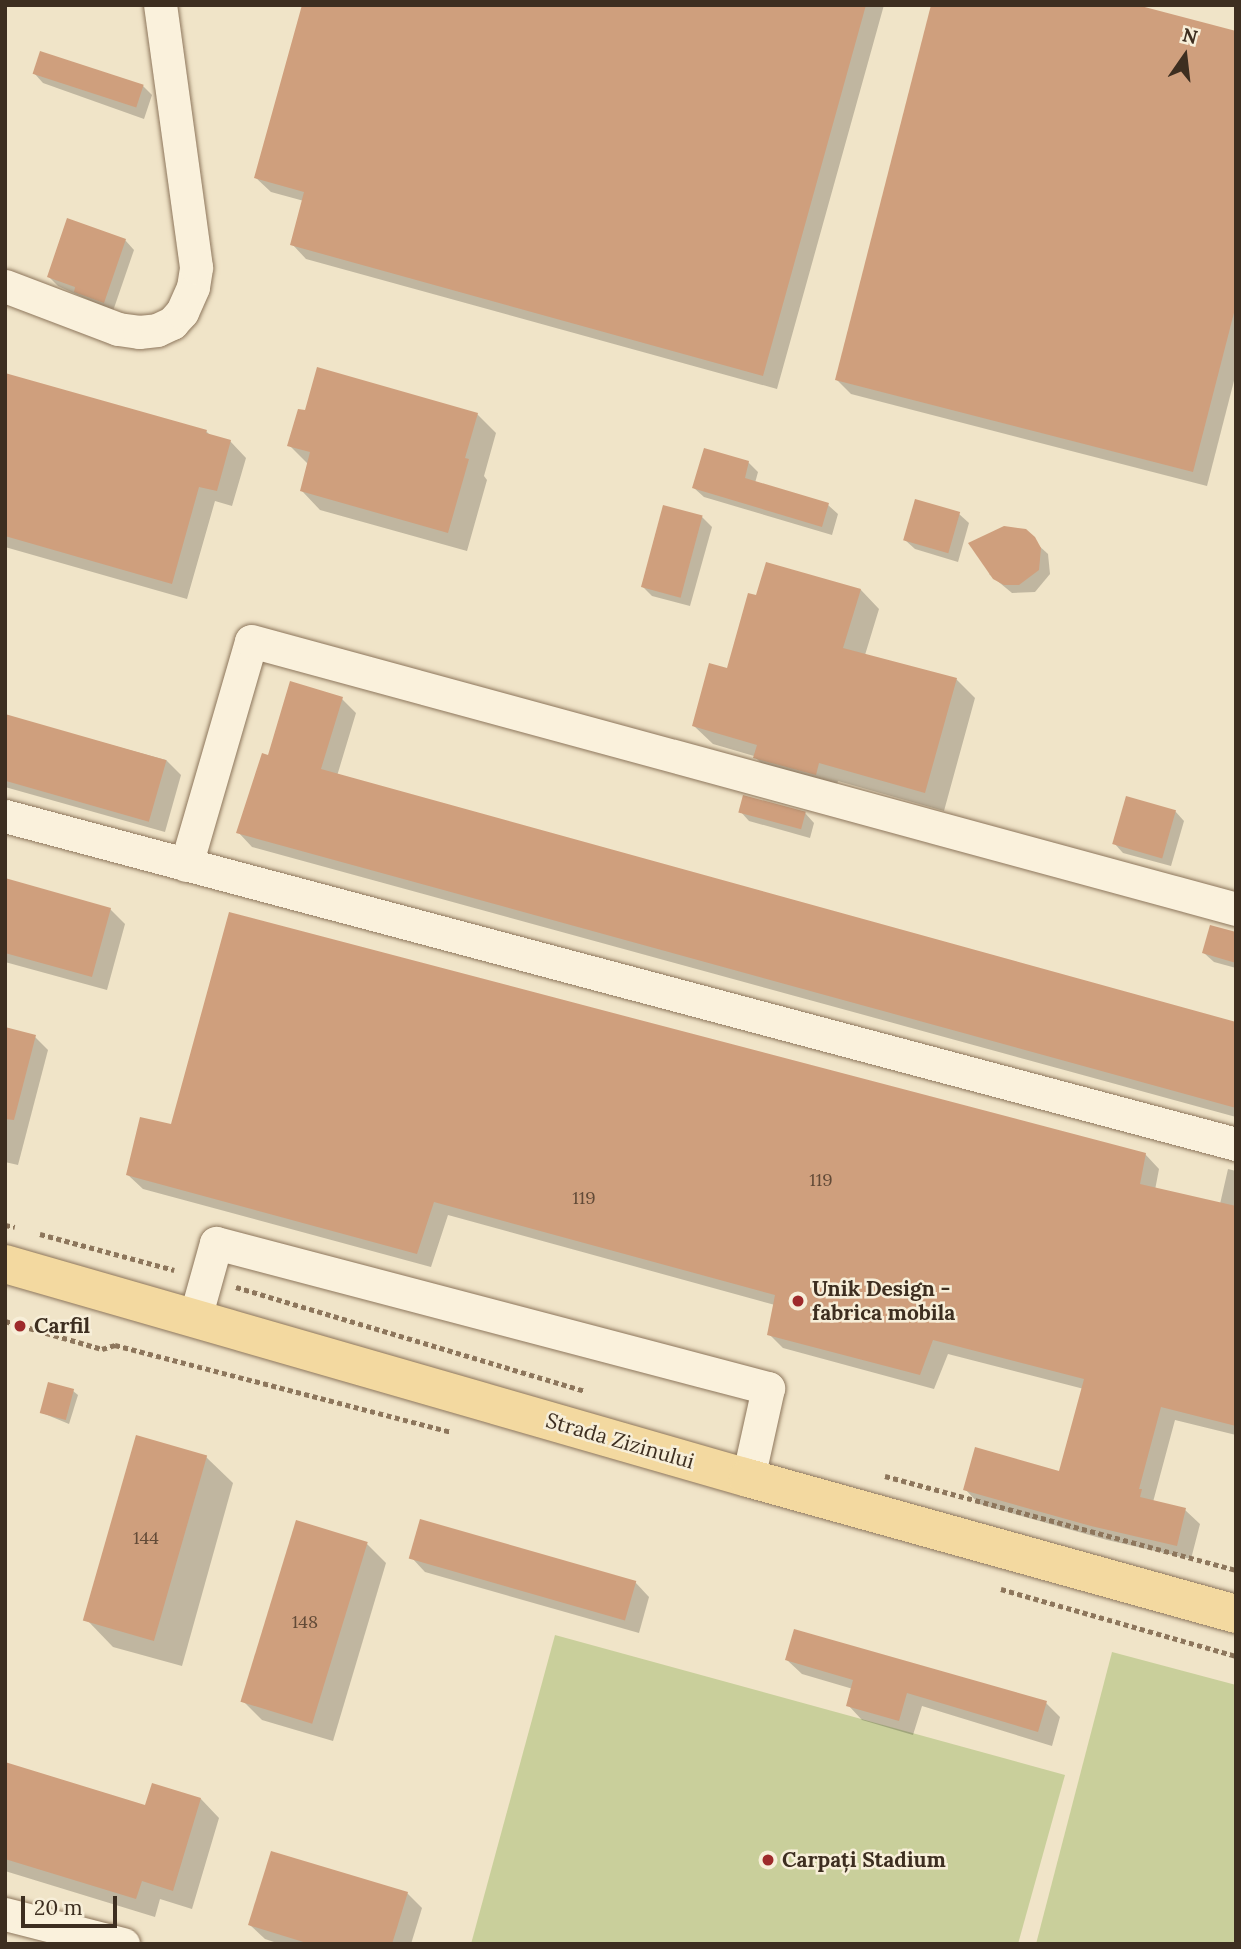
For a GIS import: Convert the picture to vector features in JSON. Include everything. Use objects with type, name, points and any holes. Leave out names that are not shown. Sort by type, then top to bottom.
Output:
[{"type":"main road","name":"Strada Zizinului","points":[[5,1264],[747,1478],[1236,1614]]},
{"type":"street","points":[[5,286],[118,329],[139,332],[157,330],[172,323],[182,312],[193,287],[197,267],[160,5]]},
{"type":"street","points":[[186,864],[251,641],[1236,909]]},
{"type":"street","points":[[5,816],[1236,1144]]},
{"type":"street","points":[[195,1318],[216,1243],[768,1388],[747,1478]]},
{"type":"street","points":[[5,1914],[123,1944]]},
{"type":"path","points":[[5,1225],[19,1228]]},
{"type":"path","points":[[32,1232],[205,1278],[587,1392]]},
{"type":"path","points":[[5,1321],[102,1349],[115,1345],[461,1435]]},
{"type":"path","points":[[877,1474],[1236,1570]]},
{"type":"path","points":[[999,1588],[1236,1656]]},
{"type":"green space","name":"Carpați Stadium","points":[[555,1635],[1065,1775],[1018,1944],[471,1944]]},
{"type":"green space","points":[[1112,1652],[1236,1685],[1236,1944],[1036,1944]]},
{"type":"building","points":[[302,5],[866,5],[763,376],[290,245],[304,192],[254,178]]},
{"type":"building","points":[[931,5],[1137,5],[1236,31],[1236,305],[1193,472],[835,380]]},
{"type":"building","points":[[40,51],[144,85],[136,108],[33,74]]},
{"type":"building","points":[[67,218],[126,239],[104,303],[74,292],[75,287],[47,277]]},
{"type":"building","points":[[317,367],[478,413],[465,458],[469,459],[448,533],[300,491],[310,452],[287,446],[298,409],[305,410]]},
{"type":"building","points":[[5,373],[207,430],[206,433],[231,440],[217,491],[199,487],[172,584],[5,536]]},
{"type":"building","points":[[704,448],[749,461],[745,478],[829,503],[822,527],[692,488]]},
{"type":"building","points":[[915,499],[960,512],[948,553],[903,540]]},
{"type":"building","points":[[663,505],[703,516],[681,598],[641,587]]},
{"type":"building","points":[[1004,526],[1026,529],[1035,537],[1041,548],[1039,570],[1019,585],[1004,585],[993,579],[968,543]]},
{"type":"building","points":[[766,562],[861,589],[843,648],[957,678],[925,793],[819,763],[816,775],[753,758],[757,745],[692,726],[709,663],[727,668],[748,593],[756,595]]},
{"type":"building","points":[[290,681],[343,697],[321,769],[1236,1022],[1236,1108],[236,833],[262,753],[268,755]]},
{"type":"building","points":[[5,714],[166,760],[149,822],[5,781]]},
{"type":"building","points":[[743,795],[806,812],[801,829],[738,812]]},
{"type":"building","points":[[1126,796],[1176,810],[1162,858],[1112,844]]},
{"type":"building","points":[[5,878],[111,908],[92,977],[5,953]]},
{"type":"building","points":[[229,912],[1146,1153],[1140,1184],[1236,1206],[1236,1426],[1161,1407],[1139,1489],[1142,1489],[1140,1497],[1186,1508],[1177,1546],[1091,1526],[963,1490],[975,1447],[1059,1471],[1084,1379],[933,1340],[920,1375],[767,1335],[775,1295],[434,1202],[417,1254],[126,1175],[140,1117],[171,1124]]},
{"type":"building","points":[[1210,925],[1236,932],[1236,963],[1202,953]]},
{"type":"building","points":[[5,1027],[36,1035],[14,1120],[5,1119]]},
{"type":"building","points":[[48,1382],[74,1389],[66,1420],[40,1413]]},
{"type":"building","points":[[136,1435],[207,1455],[154,1641],[83,1621]]},
{"type":"building","points":[[420,1519],[636,1581],[625,1620],[409,1558]]},
{"type":"building","points":[[296,1520],[368,1542],[312,1724],[240,1702]]},
{"type":"building","points":[[794,1629],[1047,1701],[1038,1732],[907,1693],[899,1721],[846,1706],[853,1680],[785,1660]]},
{"type":"building","points":[[5,1762],[145,1805],[152,1783],[201,1798],[173,1891],[142,1881],[136,1899],[5,1859]]},
{"type":"building","points":[[271,1851],[408,1892],[392,1944],[310,1944],[248,1925]]},
{"type":"place","name":"Unik Design - fabrica mobila","points":[[798,1301]]},
{"type":"place","name":"Carfil","points":[[20,1326]]},
{"type":"place","name":"Carpați Stadium","points":[[768,1860]]}]
